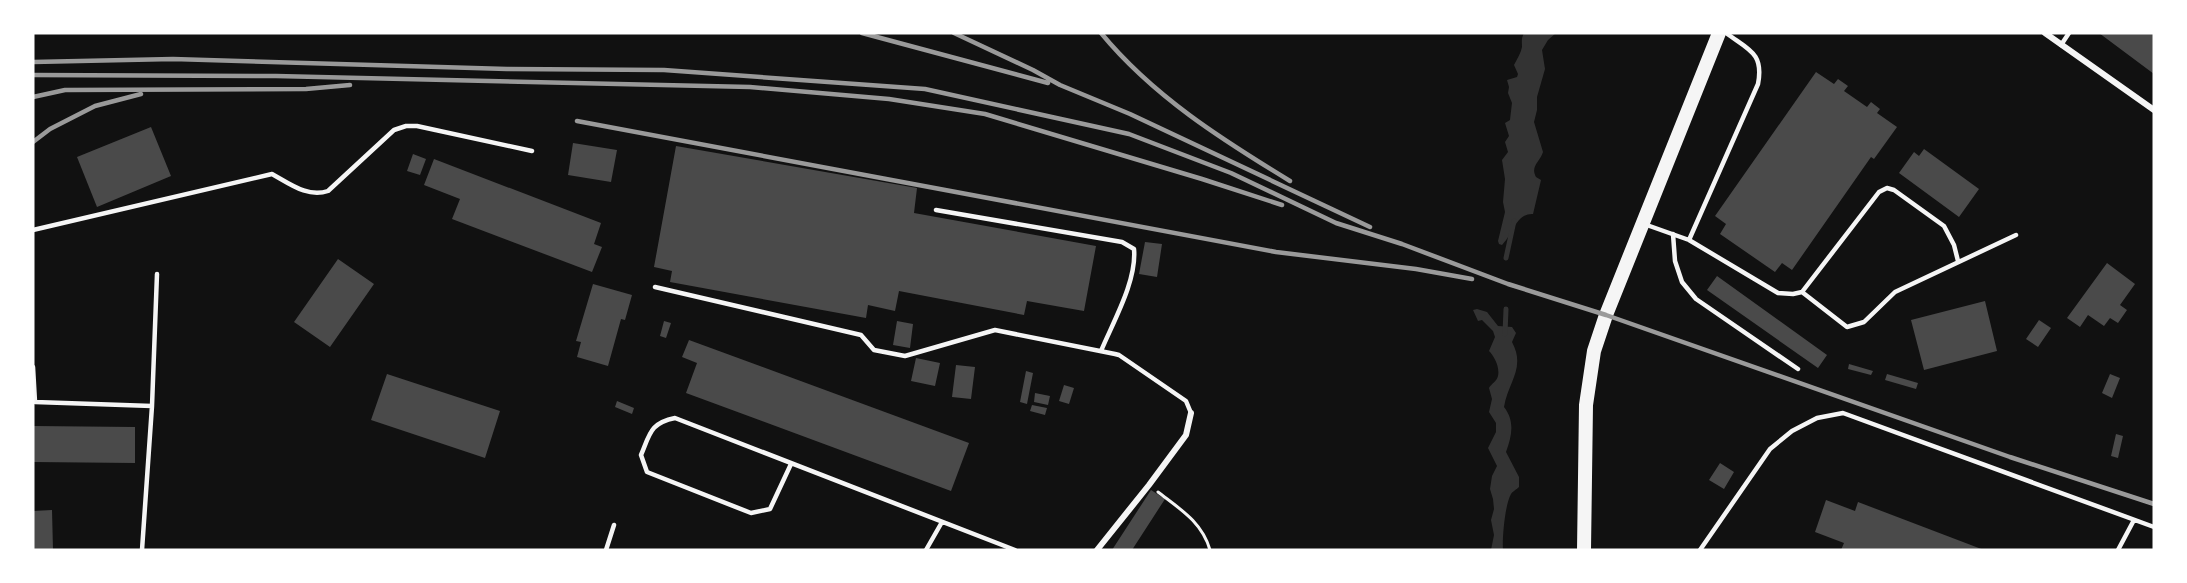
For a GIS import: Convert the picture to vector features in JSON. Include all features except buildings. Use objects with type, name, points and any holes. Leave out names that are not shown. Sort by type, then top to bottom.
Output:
[{"type":"main road","points":[[1584,550],[1586,405],[1594,351],[1606,315],[1719,33]]},
{"type":"main road","points":[[1579,550],[1584,533]]},
{"type":"street","points":[[2045,33],[2154,110]]},
{"type":"street","points":[[1097,550],[1186,435],[1191,413]]},
{"type":"lane","points":[[1689,240],[1758,84],[1761,70],[1757,57],[1726,33]]},
{"type":"lane","points":[[2061,45],[2069,33]]},
{"type":"lane","points":[[33,230],[272,174],[305,192],[317,195],[328,191],[394,130],[406,126],[417,126],[532,151]]},
{"type":"lane","points":[[1644,224],[1689,240],[1778,293],[1793,294],[1802,292],[1879,192],[1887,189],[1894,190],[1944,226],[1954,245],[1958,261]]},
{"type":"lane","points":[[936,210],[1122,242],[1134,249],[1135,262],[1126,291],[1101,351]]},
{"type":"lane","points":[[1673,234],[1675,261],[1682,282],[1696,299],[1798,369]]},
{"type":"lane","points":[[1802,292],[1847,327],[1864,322],[1895,292],[2016,236]]},
{"type":"lane","points":[[142,550],[158,274]]},
{"type":"lane","points":[[655,287],[861,335],[874,350],[905,356],[995,330],[1119,355],[1186,401],[1191,413]]},
{"type":"lane","points":[[33,367],[35,402],[152,406]]},
{"type":"lane","points":[[1700,550],[1770,448],[1792,431],[1817,418],[1843,413],[2154,527]]},
{"type":"lane","points":[[791,464],[770,509],[752,513],[647,472],[641,455],[652,429],[661,421],[675,418],[1015,550]]},
{"type":"lane","points":[[2118,550],[2134,520]]},
{"type":"lane","points":[[926,550],[942,522]]},
{"type":"lane","points":[[606,550],[614,525]]},
{"type":"path","points":[[1149,485],[1195,521],[1206,537],[1210,550]]},
{"type":"shaded area","points":[[1524,33],[1556,33],[1542,50],[1545,69],[1537,97],[1534,122],[1543,152],[1534,173],[1541,180],[1533,214],[1522,217],[1518,221],[1502,245],[1498,241],[1505,212],[1503,202],[1505,179],[1502,160],[1508,152],[1505,142],[1509,136],[1505,123],[1510,120],[1512,103],[1507,80],[1517,77],[1514,65],[1521,49]]},
{"type":"shaded area","points":[[1473,310],[1487,312],[1498,326],[1512,327],[1516,333],[1512,342],[1516,351],[1517,367],[1504,407],[1511,423],[1510,440],[1506,452],[1519,477],[1519,487],[1511,494],[1507,505],[1503,550],[1491,550],[1494,535],[1491,520],[1494,509],[1490,489],[1492,476],[1497,466],[1488,448],[1496,432],[1496,423],[1489,412],[1492,399],[1489,388],[1498,376],[1498,369],[1489,351],[1495,337],[1493,331],[1482,320],[1478,321]]},
{"type":"waterway","points":[[1506,258],[1514,221]]},
{"type":"waterway","points":[[1505,334],[1506,309]]},
{"type":"railway","points":[[862,33],[1048,83]]},
{"type":"railway","points":[[954,33],[1060,85],[1130,114],[1370,227]]},
{"type":"railway","points":[[1101,33],[1143,77],[1189,115],[1290,181]]},
{"type":"railway","points":[[33,62],[173,59],[507,69],[664,70],[925,89],[1129,134],[1231,173],[1336,223],[1402,244],[1508,284],[1606,315],[2010,457],[2154,504]]},
{"type":"railway","points":[[33,75],[276,76],[750,87],[889,99],[985,114],[1282,205]]},
{"type":"railway","points":[[33,97],[65,90],[306,89],[350,85]]},
{"type":"railway","points":[[33,142],[50,129],[95,106],[141,94]]},
{"type":"railway","points":[[577,121],[1276,252],[1416,269],[1472,279]]}]
